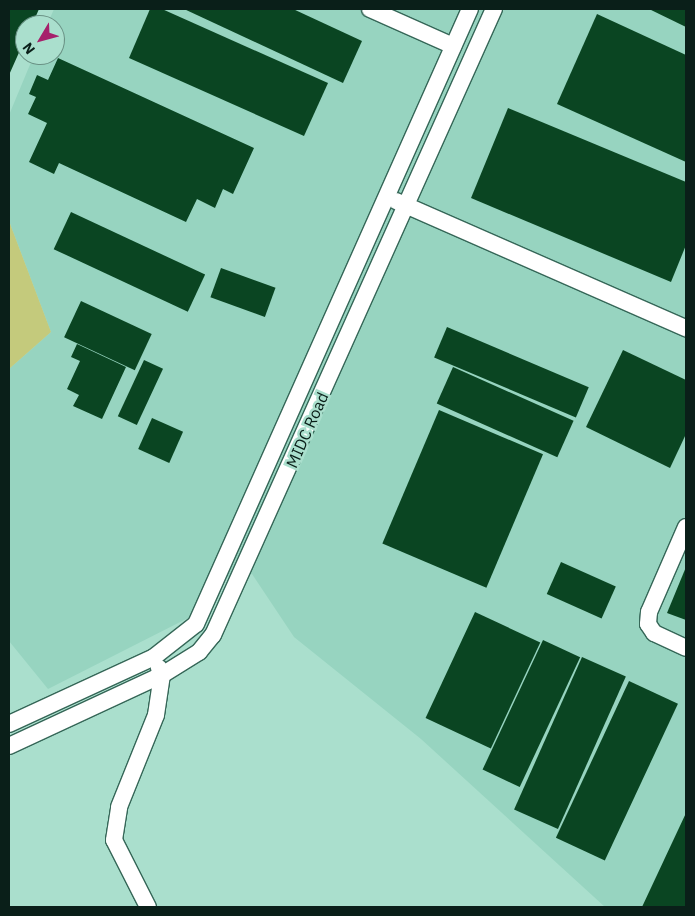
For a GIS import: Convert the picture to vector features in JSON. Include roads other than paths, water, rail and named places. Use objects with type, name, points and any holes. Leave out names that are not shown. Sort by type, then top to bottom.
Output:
[{"type":"street","points":[[370,9],[453,46]]},
{"type":"street","name":"MIDC Road","points":[[9,724],[154,657],[193,628],[219,580],[385,196],[470,9]]},
{"type":"street","name":"MIDC Road","points":[[9,746],[162,675],[199,652],[226,614],[494,9]]},
{"type":"street","points":[[385,196],[686,328]]},
{"type":"street","points":[[686,526],[649,612],[648,624],[654,633],[686,648]]},
{"type":"street","points":[[148,907],[114,840],[118,806],[156,715],[162,675],[154,657]]}]
